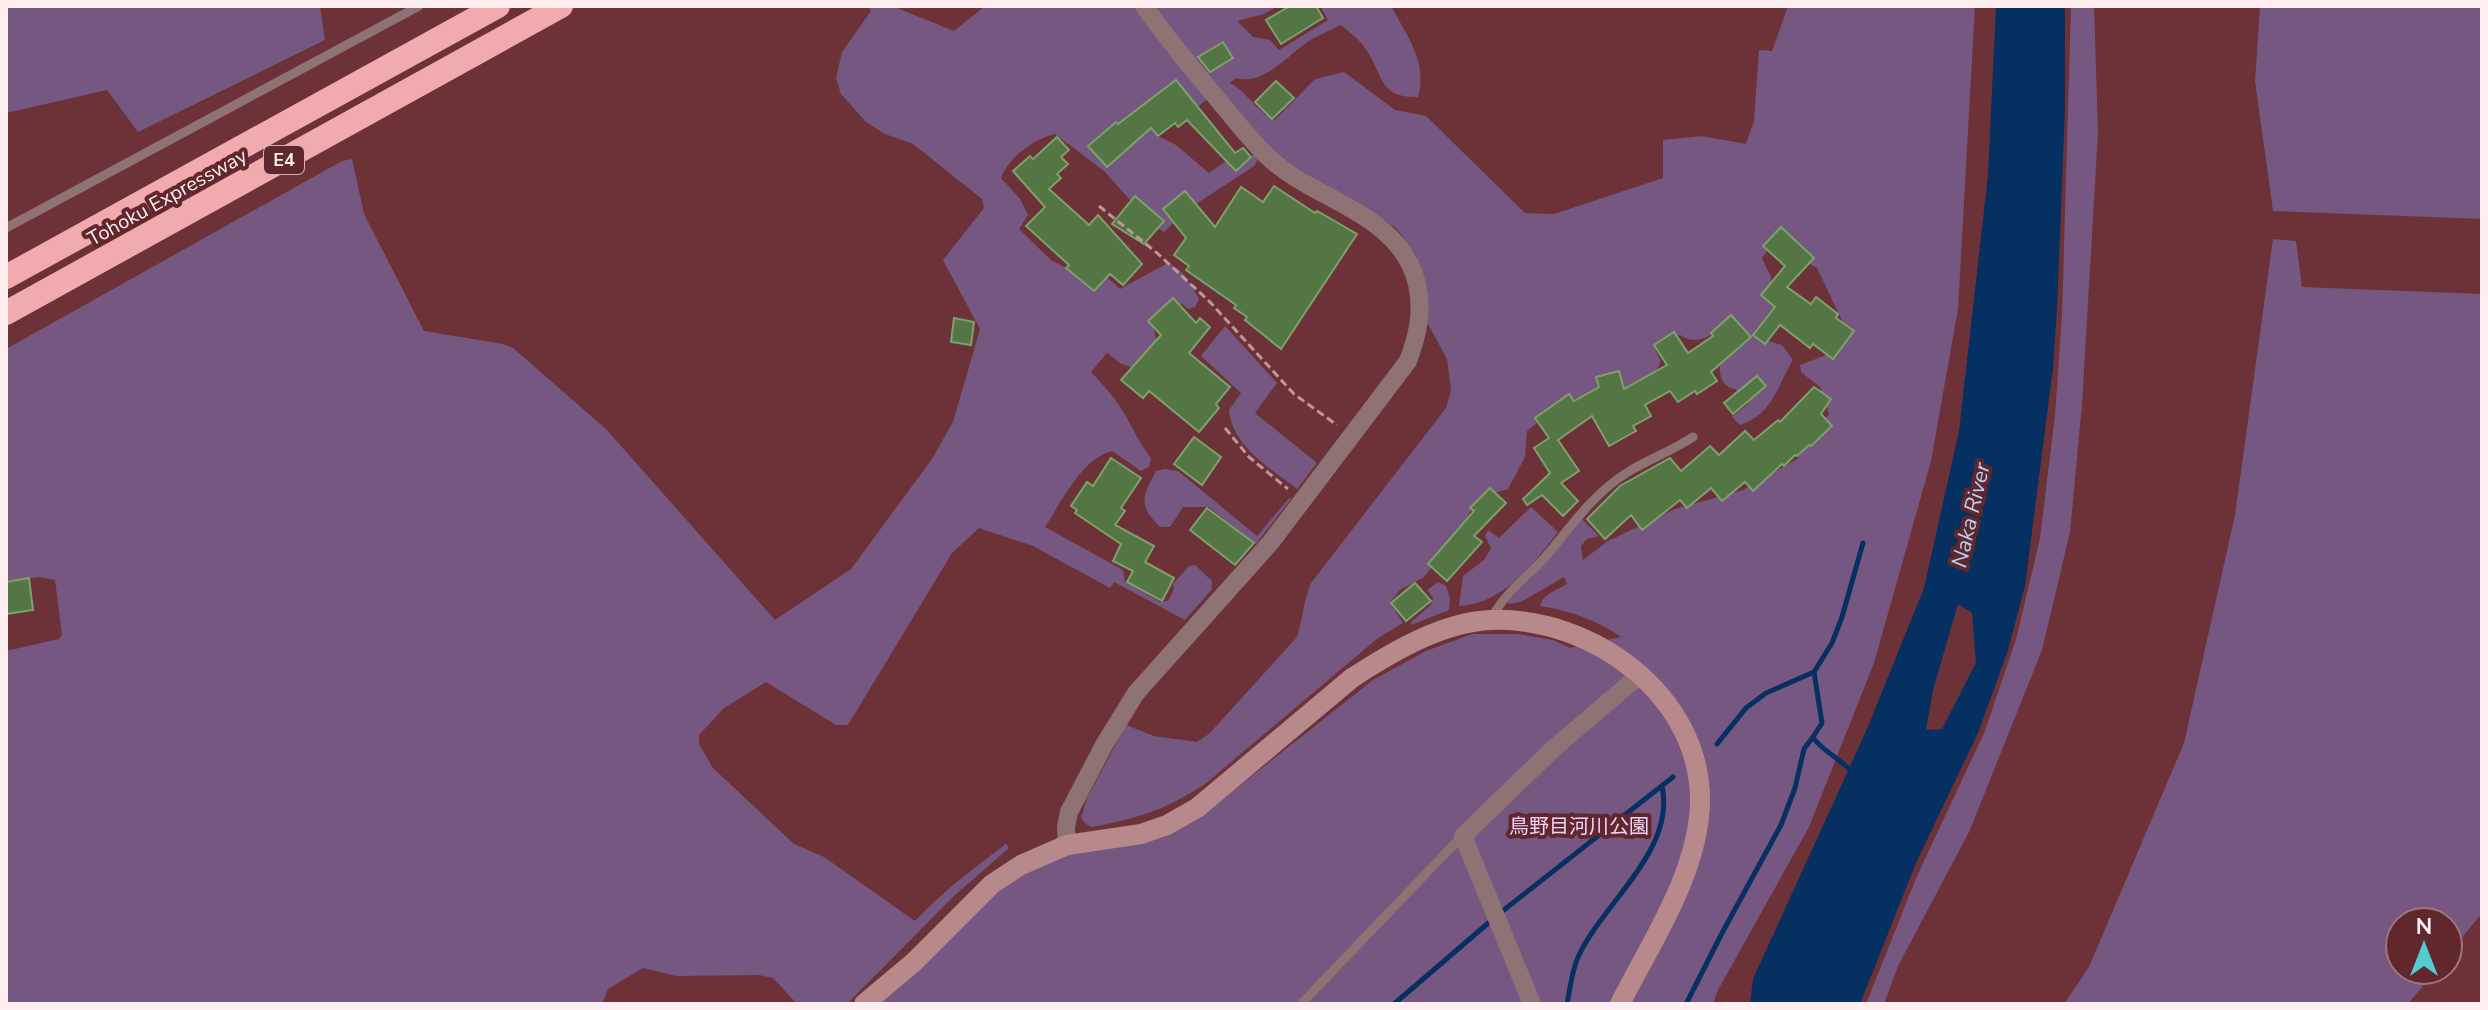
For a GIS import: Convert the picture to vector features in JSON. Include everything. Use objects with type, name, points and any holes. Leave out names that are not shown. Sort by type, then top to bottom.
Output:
[{"type":"highway","name":"Tohoku Expressway","points":[[6,277],[498,6]]},
{"type":"highway","name":"Tohoku Expressway","points":[[6,313],[561,6]]},
{"type":"street","points":[[1067,845],[1069,812],[1136,693],[1271,542],[1408,361],[1420,326],[1420,295],[1408,260],[1396,242],[1376,225],[1270,159],[1144,6]]},
{"type":"street","points":[[864,1004],[914,962],[992,884],[1021,865],[1067,845],[1141,834],[1167,825],[1197,808],[1352,678],[1418,641],[1455,626],[1491,620],[1532,624],[1570,633],[1611,652],[1641,674],[1667,704],[1695,761],[1700,801],[1697,839],[1688,869],[1620,1004]]},
{"type":"street","points":[[1532,1004],[1463,836],[1554,748],[1641,674]]},
{"type":"lane","points":[[6,228],[419,6]]},
{"type":"lane","points":[[1491,620],[1499,603],[1546,555],[1599,493],[1627,473],[1693,437]]},
{"type":"lane","points":[[1301,1004],[1463,836]]},
{"type":"path","points":[[1099,206],[1209,301],[1294,394],[1350,436]]},
{"type":"path","points":[[1225,428],[1249,457],[1302,501]]},
{"type":"green space","points":[[6,6],[320,6],[325,40],[138,132],[107,90],[6,113]]},
{"type":"green space","name":"鳥野目河川公園","points":[[868,6],[892,6],[954,31],[985,6],[1278,6],[1264,14],[1237,21],[1253,37],[1270,40],[1279,50],[1328,20],[1320,6],[1391,6],[1418,61],[1418,97],[1388,89],[1363,45],[1341,25],[1312,39],[1267,73],[1247,79],[1236,78],[1230,83],[1275,120],[1315,79],[1344,72],[1395,110],[1426,116],[1525,213],[1554,214],[1663,178],[1663,140],[1702,136],[1746,144],[1754,121],[1759,50],[1772,51],[1788,6],[1975,6],[1958,309],[1931,461],[1874,663],[1809,827],[1713,1004],[875,1004],[995,894],[1049,858],[1200,817],[1373,680],[1426,651],[1472,634],[1518,634],[1553,640],[1570,648],[1621,637],[1583,617],[1540,606],[1547,595],[1567,584],[1564,577],[1521,602],[1509,604],[1508,601],[1581,518],[1599,536],[1587,539],[1581,546],[1583,560],[1608,541],[1675,509],[1743,490],[1797,459],[1829,414],[1820,387],[1801,372],[1800,365],[1824,356],[1846,329],[1817,268],[1773,243],[1762,258],[1771,277],[1769,299],[1782,326],[1774,326],[1762,339],[1782,345],[1793,360],[1773,398],[1760,414],[1740,425],[1732,417],[1749,403],[1722,380],[1720,362],[1726,324],[1698,340],[1680,335],[1654,347],[1661,361],[1658,368],[1645,382],[1628,391],[1609,390],[1564,401],[1527,431],[1525,457],[1508,489],[1491,494],[1469,513],[1466,524],[1424,577],[1400,590],[1390,602],[1403,623],[1378,638],[1205,784],[1151,812],[1109,824],[1087,825],[1081,818],[1087,798],[1126,725],[1154,736],[1197,742],[1209,734],[1297,637],[1311,583],[1446,408],[1451,390],[1447,359],[1428,324],[1427,295],[1416,255],[1396,228],[1278,157],[1216,93],[1197,107],[1178,83],[1138,112],[1158,136],[1176,145],[1209,173],[1226,161],[1236,171],[1255,153],[1258,159],[1254,166],[1196,204],[1185,191],[1163,209],[1174,222],[1164,232],[1158,228],[1163,220],[1135,197],[1131,201],[1104,171],[1055,134],[1023,150],[1001,178],[1020,199],[1028,215],[1019,229],[1051,260],[1066,268],[1093,291],[1107,277],[1120,289],[1168,263],[1182,273],[1199,299],[1195,307],[1188,309],[1182,304],[1167,304],[1152,320],[1157,344],[1133,368],[1107,353],[1091,372],[1120,407],[1151,458],[1149,467],[1141,471],[1112,451],[1101,456],[1081,472],[1045,527],[1123,570],[1125,582],[1160,602],[1168,601],[1173,584],[1189,566],[1195,565],[1212,581],[1212,589],[1185,620],[1114,582],[1110,588],[1033,546],[979,528],[952,553],[848,725],[836,725],[766,682],[724,708],[699,735],[699,744],[713,768],[794,844],[824,857],[915,921],[971,871],[1006,844],[1009,848],[955,895],[847,1004],[797,1004],[773,978],[759,975],[676,976],[643,968],[608,989],[602,1004],[6,1004],[6,651],[59,639],[62,635],[55,580],[40,577],[6,581],[6,349],[342,161],[352,159],[364,214],[424,331],[513,348],[606,429],[775,620],[851,569],[932,459],[953,422],[980,329],[943,260],[984,208],[982,199],[913,144],[885,134],[866,122],[841,94],[836,78],[842,52],[871,11]]},
{"type":"green space","points":[[2071,6],[2094,6],[2098,133],[2082,404],[2070,532],[2042,650],[1969,832],[1898,966],[1884,1004],[1866,1004],[1917,876],[1985,731],[2017,636],[2040,538],[2055,415],[2062,316]]},
{"type":"green space","points":[[2260,6],[2482,6],[2482,219],[2273,211],[2255,81]]},
{"type":"green space","points":[[2273,239],[2296,241],[2302,287],[2482,294],[2482,913],[2464,935],[2464,906],[2384,906],[2384,986],[2423,986],[2408,1004],[2064,1004],[2089,967],[2184,743],[2235,515]]},
{"type":"green space","points":[[1225,326],[1277,383],[1255,413],[1317,463],[1297,489],[1254,455],[1237,435],[1229,410],[1241,393],[1201,356]]},
{"type":"green space","points":[[1156,471],[1178,471],[1257,536],[1291,499],[1256,544],[1209,507],[1183,507],[1170,527],[1160,527],[1148,513],[1144,500]]},
{"type":"green space","points":[[1531,507],[1558,532],[1527,569],[1503,590],[1475,604],[1459,606],[1463,576],[1484,560],[1491,548],[1485,536],[1488,530],[1499,538]]},
{"type":"green space","points":[[1438,582],[1446,586],[1450,598],[1449,610],[1411,625],[1431,605],[1433,598],[1427,590]]},
{"type":"water","name":"Naka River","points":[[1996,6],[2065,6],[2065,109],[2053,368],[2025,586],[2008,650],[1978,733],[1916,863],[1860,1004],[1750,1004],[1753,979],[1867,729],[1924,588],[1959,431],[1988,175]],"holes":[[[1958,604],[1972,613],[1976,663],[1942,729],[1926,730],[1933,690]]]},
{"type":"building","points":[[1290,6],[1316,6],[1323,18],[1281,44],[1266,20]]},
{"type":"building","points":[[1223,42],[1233,58],[1210,72],[1198,57]]},
{"type":"building","points":[[1176,80],[1235,153],[1243,148],[1251,157],[1236,171],[1187,120],[1178,127],[1175,123],[1158,136],[1151,128],[1107,167],[1088,146],[1116,122],[1118,124]]},
{"type":"building","points":[[1276,81],[1294,98],[1272,119],[1255,102]]},
{"type":"building","points":[[1057,137],[1069,150],[1061,157],[1068,164],[1057,174],[1061,178],[1049,189],[1089,225],[1098,215],[1142,264],[1123,285],[1110,274],[1094,291],[1066,268],[1069,265],[1026,226],[1045,207],[1013,171],[1030,156],[1033,159]]},
{"type":"building","points":[[1274,186],[1315,213],[1317,211],[1357,234],[1281,349],[1245,320],[1247,317],[1234,308],[1236,305],[1186,270],[1189,266],[1174,255],[1186,238],[1163,209],[1185,191],[1215,227],[1241,187],[1263,202]]},
{"type":"building","points":[[1135,196],[1164,221],[1144,244],[1112,224]]},
{"type":"building","points":[[1781,227],[1814,258],[1787,287],[1811,304],[1816,297],[1854,331],[1833,359],[1813,344],[1810,348],[1780,325],[1765,344],[1753,335],[1775,307],[1761,295],[1785,266],[1763,246]]},
{"type":"building","points":[[1173,298],[1196,323],[1200,318],[1210,327],[1189,353],[1230,387],[1216,404],[1219,408],[1199,432],[1149,391],[1143,398],[1121,380],[1161,335],[1148,321]]},
{"type":"building","points":[[1731,315],[1751,337],[1711,372],[1717,381],[1678,402],[1670,391],[1645,405],[1651,416],[1633,426],[1636,431],[1609,446],[1592,416],[1558,440],[1579,471],[1561,483],[1578,501],[1563,516],[1542,495],[1527,505],[1523,499],[1550,473],[1534,448],[1549,438],[1535,418],[1569,394],[1574,401],[1599,387],[1596,377],[1619,371],[1624,389],[1667,365],[1654,345],[1674,332],[1688,353],[1713,336],[1711,333]]},
{"type":"building","points":[[954,318],[974,322],[971,345],[951,342]]},
{"type":"building","points":[[1757,376],[1766,386],[1733,414],[1724,403]]},
{"type":"building","points":[[1814,387],[1831,399],[1821,414],[1832,426],[1811,446],[1784,466],[1782,464],[1753,491],[1745,482],[1722,501],[1711,488],[1687,508],[1680,500],[1642,530],[1631,515],[1605,539],[1587,519],[1620,486],[1670,458],[1681,471],[1710,446],[1719,455],[1745,431],[1754,440],[1778,420],[1780,422]]},
{"type":"building","points":[[1194,437],[1221,457],[1202,485],[1174,464]]},
{"type":"building","points":[[1111,458],[1141,478],[1121,508],[1125,511],[1115,525],[1154,546],[1145,562],[1174,578],[1162,601],[1127,582],[1133,571],[1113,561],[1121,544],[1075,513],[1077,510],[1071,506],[1087,482],[1093,486]]},
{"type":"building","points":[[1490,488],[1506,503],[1474,536],[1482,542],[1447,581],[1428,564],[1474,511],[1470,508]]},
{"type":"building","points":[[1207,508],[1254,543],[1235,565],[1190,530]]},
{"type":"building","points":[[29,578],[33,610],[6,614],[6,582]]},
{"type":"building","points":[[1415,583],[1431,601],[1406,621],[1391,603]]},
{"type":"waterway","points":[[1848,768],[1813,737],[1822,723],[1814,672],[1832,643],[1842,617],[1863,543]]},
{"type":"waterway","points":[[1717,744],[1746,708],[1766,693],[1814,672]]},
{"type":"waterway","points":[[1686,1004],[1781,825],[1795,788],[1804,749],[1813,737]]},
{"type":"waterway","points":[[1500,913],[1673,777]]},
{"type":"waterway","points":[[1567,1004],[1579,955],[1590,935],[1635,875],[1658,832],[1663,809],[1662,786]]},
{"type":"waterway","points":[[1394,1004],[1493,919]]}]
